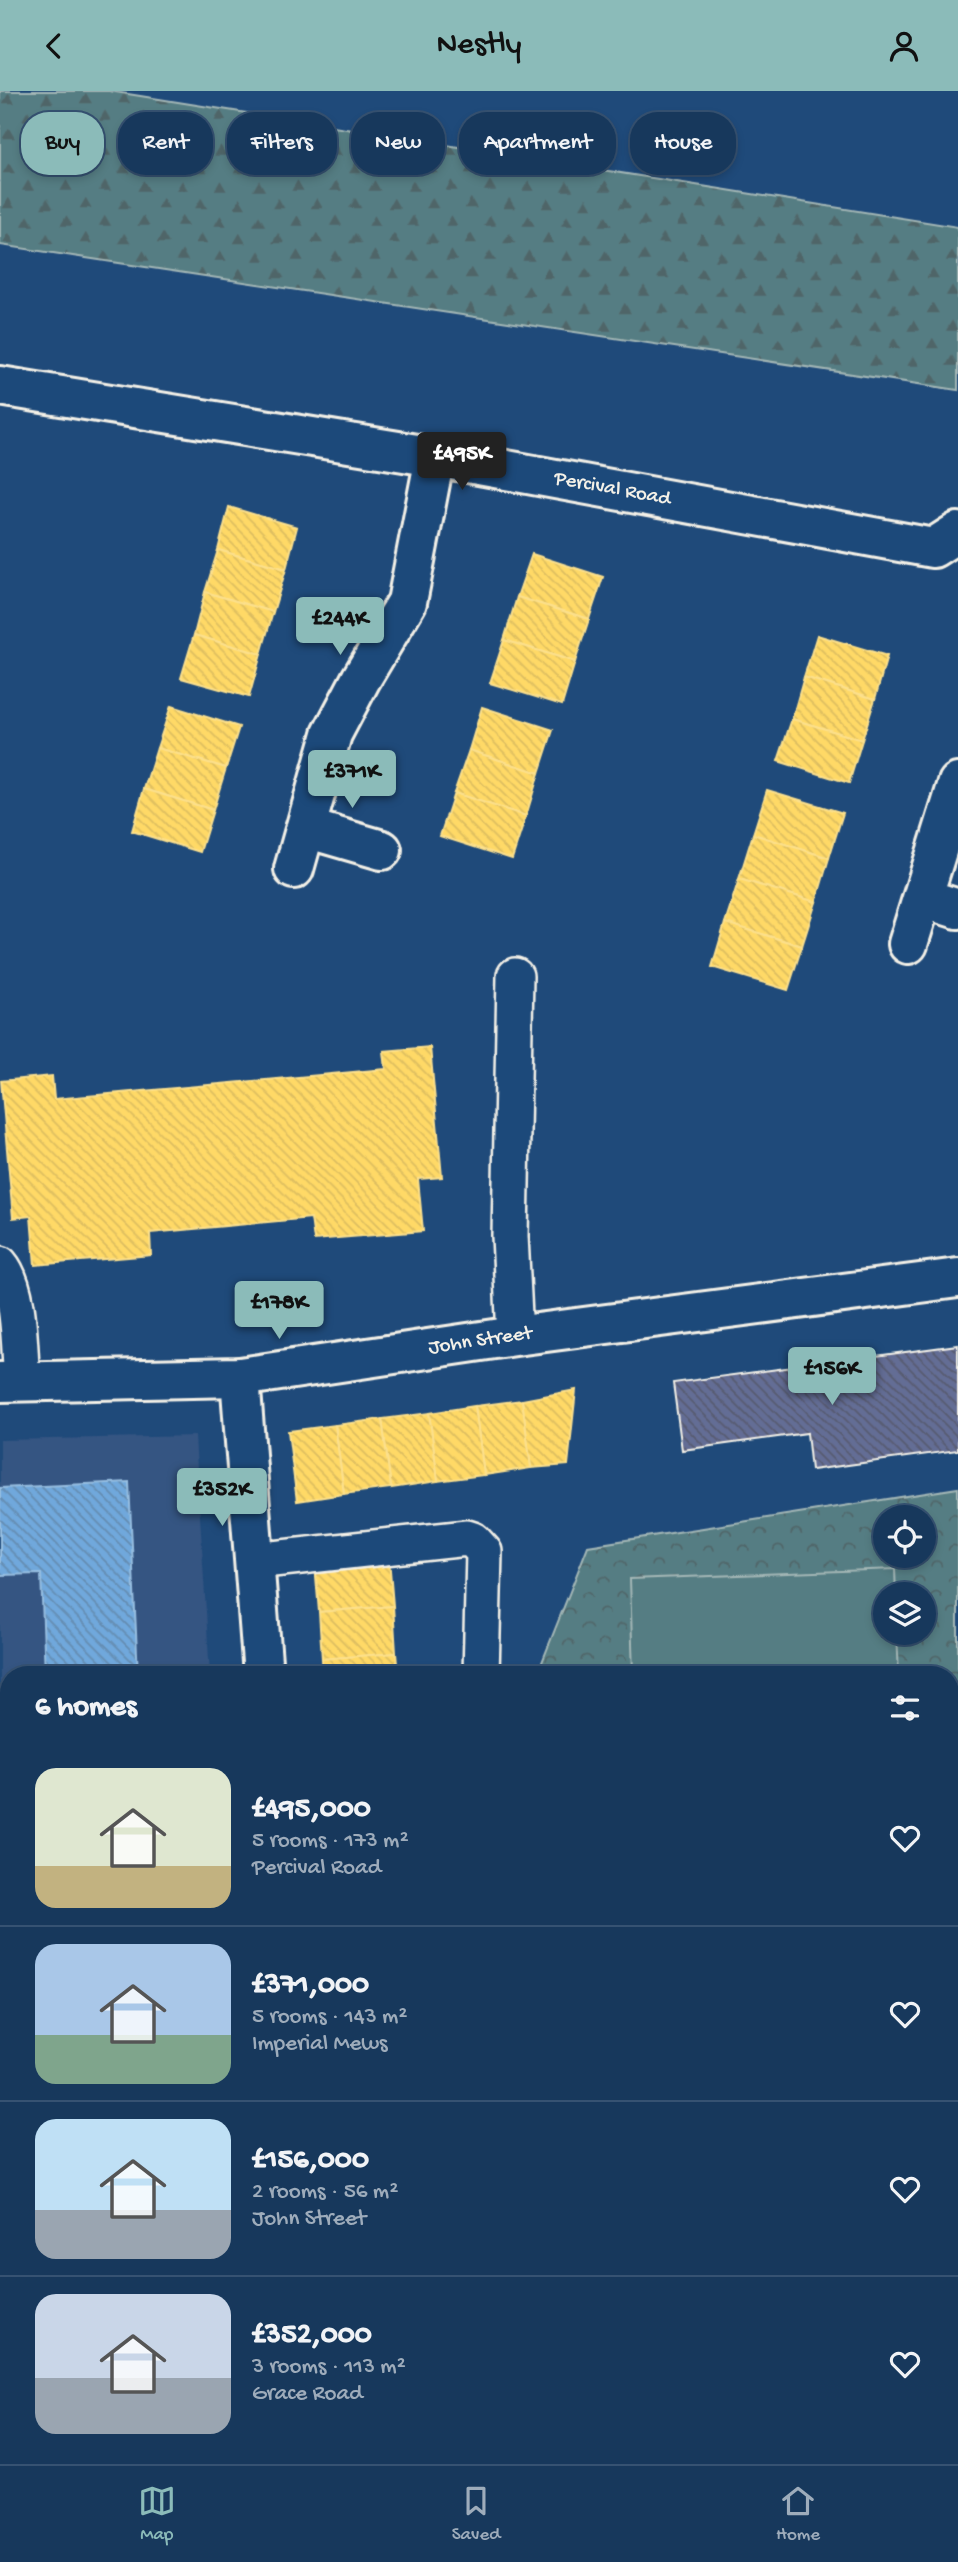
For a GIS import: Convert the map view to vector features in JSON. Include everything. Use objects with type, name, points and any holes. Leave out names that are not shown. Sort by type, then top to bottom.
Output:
[{"type":"street","name":"Percival Road","points":[[0,386],[945,540]]},
{"type":"street","points":[[294,869],[332,734],[407,602],[435,457]]},
{"type":"street","points":[[908,944],[940,903],[958,783]]},
{"type":"street","points":[[306,828],[382,850]]},
{"type":"street","name":"John Street","points":[[11,1382],[240,1377],[515,1336],[958,1278]]},
{"type":"street","points":[[240,1377],[262,1666]]},
{"type":"lane","points":[[515,977],[510,1236],[515,1336]]},
{"type":"lane","points":[[0,1264],[7,1272],[15,1306],[11,1382]]},
{"type":"lane","points":[[254,1561],[467,1538],[473,1540],[484,1552],[481,1666]]},
{"type":"shaded area","points":[[195,1436],[209,1666],[0,1666],[0,1440]]},
{"type":"green space","points":[[0,91],[109,91],[240,112],[227,112],[227,175],[337,175],[337,128],[351,130],[351,175],[445,175],[445,145],[459,147],[459,175],[616,175],[616,172],[958,227],[958,390],[0,245]]},
{"type":"green space","points":[[958,1488],[958,1666],[541,1666],[588,1546]]},
{"type":"green space","points":[[895,1569],[896,1582],[873,1582],[873,1645],[898,1645],[899,1666],[633,1666],[630,1579]]},
{"type":"building: Homes","points":[[229,507],[297,527],[286,569],[218,550]]},
{"type":"building: Homes","points":[[218,550],[286,569],[273,612],[205,592]]},
{"type":"building: Homes","points":[[532,554],[603,577],[589,619],[517,597]]},
{"type":"building: Homes","points":[[205,592],[273,612],[261,654],[194,635]]},
{"type":"building: Homes","points":[[517,597],[589,619],[575,662],[504,640]]},
{"type":"building: Homes","points":[[194,635],[261,654],[249,697],[181,678]]},
{"type":"building: Homes","points":[[817,635],[887,656],[875,699],[804,677]]},
{"type":"building: Homes","points":[[504,640],[575,662],[562,705],[490,683]]},
{"type":"building: Homes","points":[[804,677],[875,699],[862,740],[792,719]]},
{"type":"building: Homes","points":[[171,706],[239,727],[226,768],[157,748]]},
{"type":"building: Homes","points":[[482,707],[553,730],[539,773],[469,750]]},
{"type":"building: Homes","points":[[792,719],[862,740],[849,783],[778,761]]},
{"type":"building: Homes","points":[[157,748],[226,768],[213,810],[144,789]]},
{"type":"building: Homes","points":[[469,750],[539,773],[526,816],[454,793]]},
{"type":"building: Homes","points":[[144,789],[213,810],[200,852],[132,831]]},
{"type":"building: Homes","points":[[767,790],[843,813],[829,858],[753,834]]},
{"type":"building: Homes","points":[[454,793],[526,816],[512,859],[440,836]]},
{"type":"building: Homes","points":[[753,834],[829,858],[816,902],[739,879]]},
{"type":"building: Homes","points":[[739,879],[816,902],[802,946],[725,923]]},
{"type":"building: Homes","points":[[725,923],[802,946],[788,990],[712,967]]},
{"type":"building: Homes","points":[[430,1047],[442,1177],[418,1179],[423,1231],[314,1240],[311,1218],[150,1233],[151,1255],[35,1265],[31,1216],[13,1218],[1,1081],[52,1076],[54,1099],[386,1069],[384,1051]]},
{"type":"building: Homes","points":[[576,1390],[568,1465],[531,1468],[522,1400]]},
{"type":"building: Homes","points":[[522,1400],[531,1468],[484,1475],[475,1406]]},
{"type":"building: Homes","points":[[475,1406],[484,1475],[438,1481],[429,1413]]},
{"type":"building: Homes","points":[[429,1413],[438,1481],[391,1488],[382,1419]]},
{"type":"building: Homes","points":[[382,1419],[391,1488],[344,1494],[335,1425]]},
{"type":"building: Homes","points":[[335,1425],[344,1494],[297,1501],[288,1431]]},
{"type":"building: Homes","points":[[389,1558],[393,1606],[319,1612],[315,1564]]},
{"type":"building: Homes","points":[[393,1606],[396,1653],[322,1659],[319,1612]]},
{"type":"building: Homes","points":[[396,1653],[397,1666],[322,1666],[322,1659]]},
{"type":"building: Schools","points":[[129,1482],[138,1666],[45,1666],[41,1574],[0,1575],[0,1488]]},
{"type":"building: Other","points":[[958,1345],[958,1450],[811,1470],[807,1433],[682,1450],[673,1383]]}]
